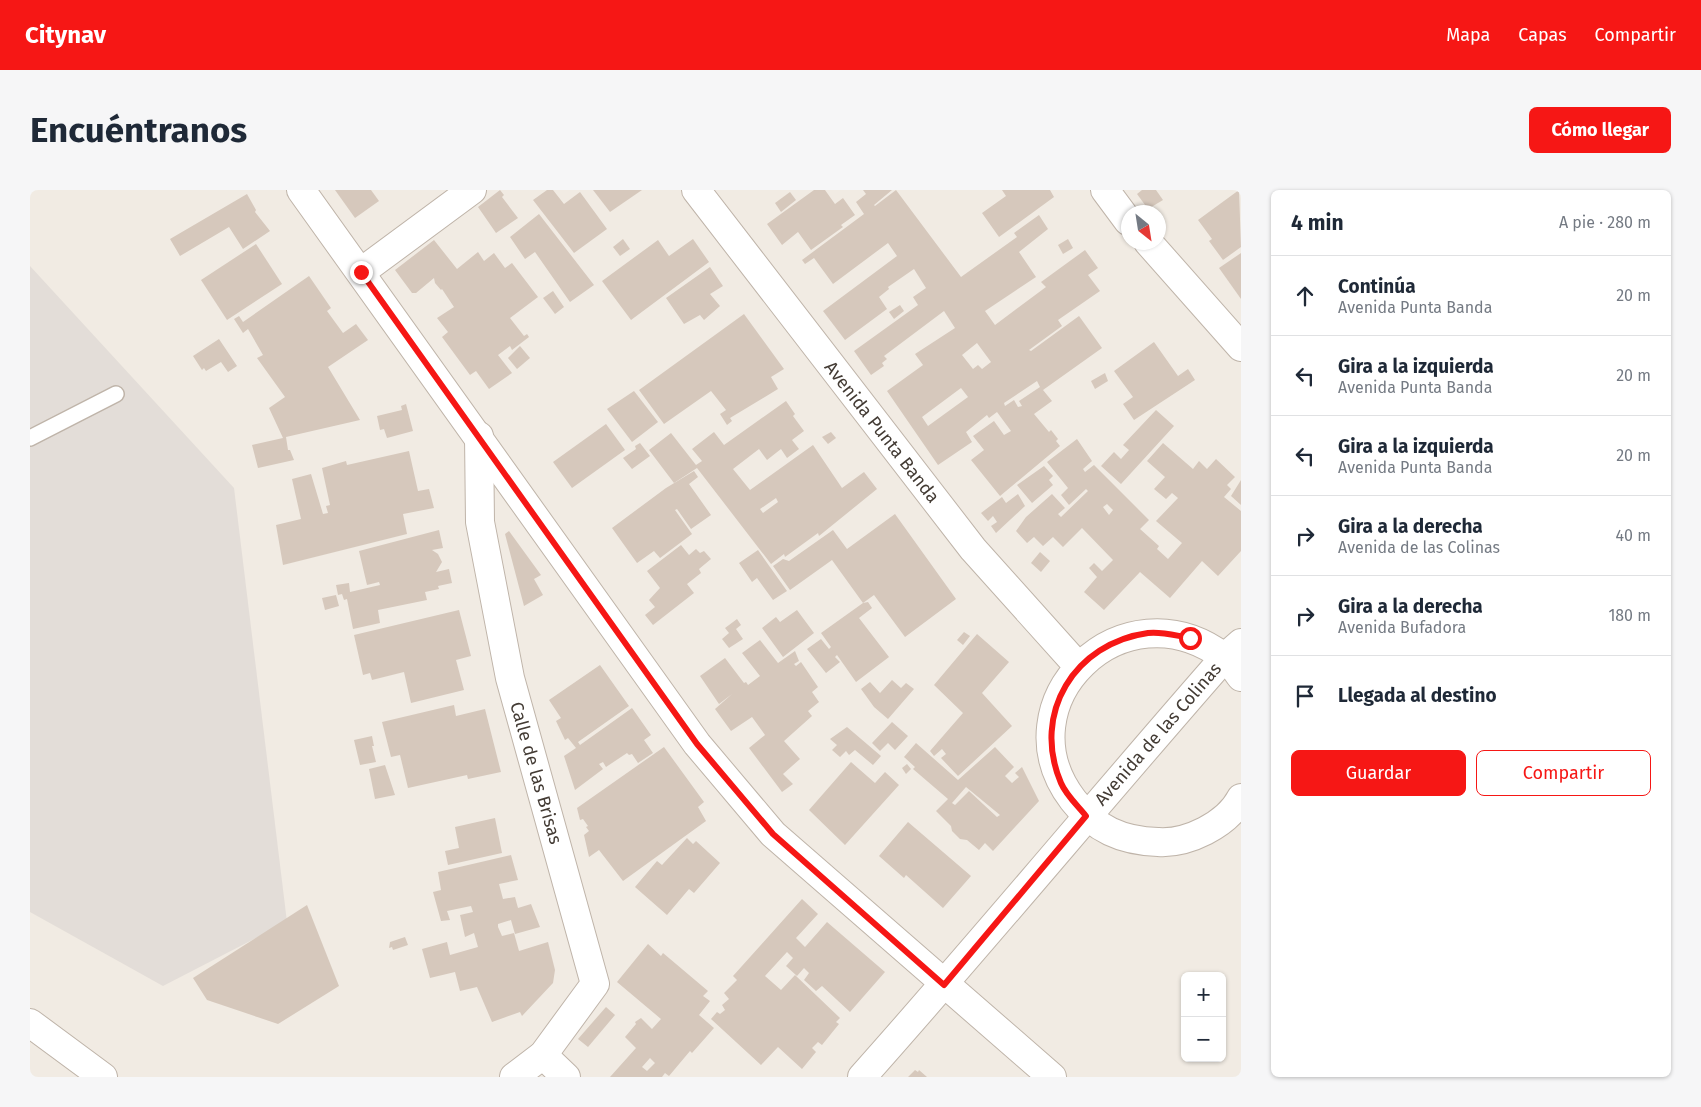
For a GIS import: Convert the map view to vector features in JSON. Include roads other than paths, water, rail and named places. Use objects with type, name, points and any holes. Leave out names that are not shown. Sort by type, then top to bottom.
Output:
[{"type":"street","points":[[301,190],[479,436],[697,744],[773,834],[944,985],[1052,1077]]},
{"type":"street","points":[[361,272],[472,190]]},
{"type":"street","name":"Avenida Punta Banda","points":[[696,190],[973,549],[1078,666]]},
{"type":"street","points":[[1105,190],[1121,212]]},
{"type":"street","points":[[1155,250],[1241,347]]},
{"type":"street","name":"Calle de las Brisas","points":[[479,436],[480,522],[510,678],[595,984],[543,1055],[514,1077]]},
{"type":"street","points":[[1236,659],[1190,638],[1150,632],[1110,642],[1078,666],[1056,702],[1050,744],[1061,784],[1086,816],[1109,832],[1136,841],[1165,843],[1193,836],[1218,823],[1240,802]]},
{"type":"street","name":"Avenida de las Colinas","points":[[862,1077],[944,985],[1086,816],[1236,659]]},
{"type":"street","points":[[30,1023],[103,1077]]},
{"type":"street","points":[[543,1055],[566,1077]]},
{"type":"lane","points":[[30,438],[116,394]]}]
